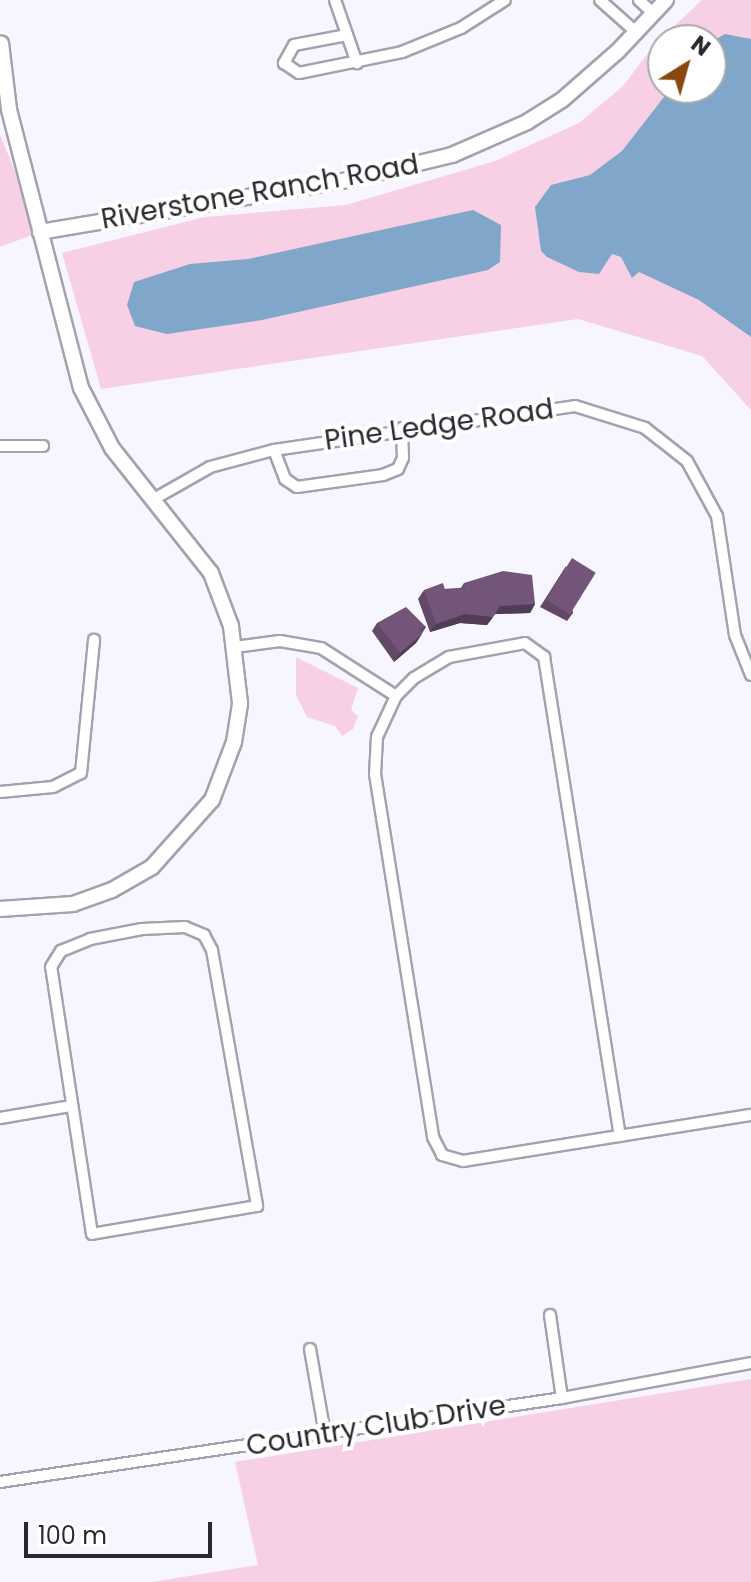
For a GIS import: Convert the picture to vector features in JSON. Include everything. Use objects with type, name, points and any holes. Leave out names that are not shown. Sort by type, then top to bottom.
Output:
[{"type":"street","points":[[335,0],[357,63]]},
{"type":"street","points":[[347,35],[294,45],[284,63],[299,73],[357,63],[424,44],[505,0]]},
{"type":"street","points":[[600,0],[637,33]]},
{"type":"street","points":[[639,0],[654,14]]},
{"type":"street","name":"Riverstone Ranch Road","points":[[40,232],[348,180],[452,155],[517,127],[562,100],[637,33],[666,0]]},
{"type":"street","points":[[0,41],[9,109],[81,388],[112,448],[211,573],[235,647],[240,703],[234,742],[212,800],[178,842],[134,879],[93,898],[50,908],[0,909]]},
{"type":"street","name":"Pine Ledge Road","points":[[154,499],[210,467],[274,450],[402,428],[575,406],[645,428],[687,461],[717,516],[735,635],[751,675]]},
{"type":"street","points":[[274,450],[285,479],[297,487],[383,475],[398,469],[403,458],[402,428]]},
{"type":"street","points":[[0,446],[43,446]]},
{"type":"street","points":[[0,792],[40,790],[78,777],[86,755],[94,640]]},
{"type":"street","points":[[235,647],[280,641],[321,648],[396,696]]},
{"type":"street","points":[[620,1136],[544,657],[525,643],[449,657],[396,696],[377,737],[375,774],[436,1148],[451,1160],[463,1161],[620,1136],[751,1115]]},
{"type":"street","points":[[178,927],[204,935],[213,956],[257,1206],[92,1234],[71,1106],[49,979],[53,961],[66,948],[124,931],[178,927]]},
{"type":"street","points":[[0,1118],[71,1106]]},
{"type":"street","points":[[550,1315],[562,1398]]},
{"type":"street","points":[[310,1349],[325,1434]]},
{"type":"street","name":"Country Club Drive","points":[[0,1482],[562,1398],[751,1363]]},
{"type":"shaded area","points":[[702,0],[751,0],[751,410],[702,356],[578,319],[101,389],[62,253],[205,217],[346,205],[495,161],[579,123],[623,86],[647,54],[647,104],[727,104],[727,24],[676,24]]},
{"type":"shaded area","points":[[0,135],[40,232],[0,247]]},
{"type":"shaded area","points":[[296,657],[358,688],[351,710],[358,716],[353,729],[342,736],[335,726],[307,717],[296,695]]},
{"type":"shaded area","points":[[751,1379],[751,1582],[152,1582],[258,1565],[235,1462]]},
{"type":"water","points":[[727,34],[751,39],[751,337],[699,300],[639,272],[632,278],[621,257],[612,254],[599,274],[579,272],[541,251],[535,207],[551,185],[590,175],[622,151],[659,104],[727,104]]},
{"type":"water","points":[[473,210],[501,225],[500,262],[488,270],[262,320],[167,334],[135,326],[127,305],[134,282],[190,264],[248,259]]},
{"type":"building","points":[[572,558],[596,573],[570,614],[546,600]]},
{"type":"building","points":[[503,571],[532,575],[535,604],[500,606],[493,617],[465,614],[436,624],[424,590],[443,583],[445,590],[465,587],[464,583]]},
{"type":"building","points":[[406,607],[426,627],[419,629],[422,634],[400,653],[377,623]]}]
